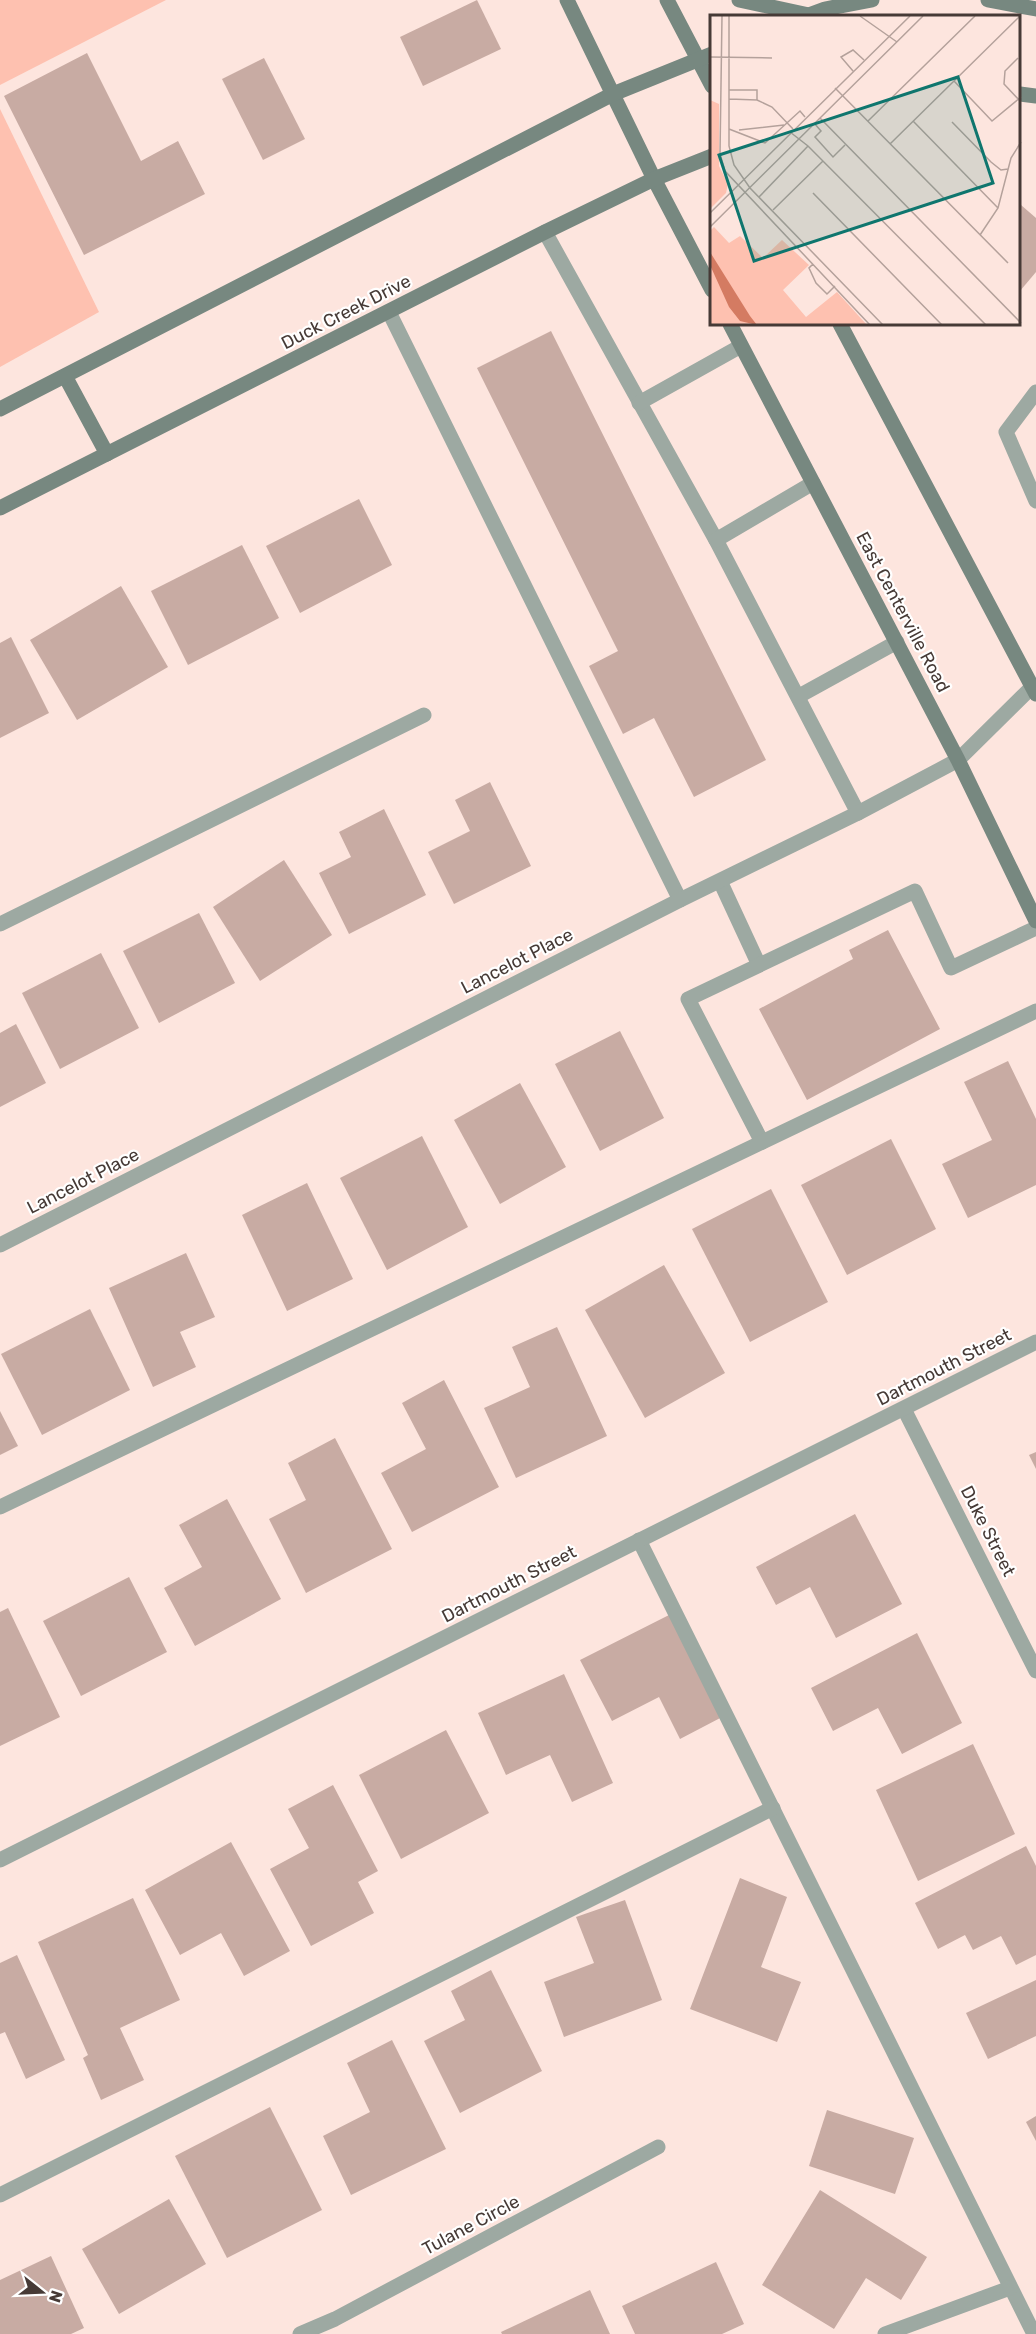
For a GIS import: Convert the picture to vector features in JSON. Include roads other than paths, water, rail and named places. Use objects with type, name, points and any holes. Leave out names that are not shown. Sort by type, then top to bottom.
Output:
[{"type":"main road","points":[[567,0],[654,179],[710,286]]},
{"type":"main road","points":[[667,0],[705,57],[710,78]]},
{"type":"main road","points":[[739,0],[803,15]]},
{"type":"main road","points":[[810,15],[825,9],[872,0]]},
{"type":"main road","points":[[988,0],[1036,9]]},
{"type":"main road","points":[[0,409],[613,94],[705,57]]},
{"type":"main road","points":[[1021,94],[1036,96]]},
{"type":"main road","name":"Duck Creek Drive","points":[[0,508],[545,232],[654,179],[710,157]]},
{"type":"main road","name":"East Centerville Road","points":[[731,326],[958,759],[1036,921]]},
{"type":"main road","points":[[841,326],[1034,691]]},
{"type":"main road","points":[[65,376],[107,454]]},
{"type":"street","points":[[545,232],[716,540],[858,813]]},
{"type":"street","points":[[389,312],[680,900]]},
{"type":"street","points":[[639,403],[741,346]]},
{"type":"street","points":[[1036,392],[1006,432],[1036,501]]},
{"type":"street","points":[[716,540],[813,483]]},
{"type":"street","points":[[799,696],[897,642]]},
{"type":"street","name":"Lancelot Place","points":[[0,1245],[680,900],[858,813],[958,759],[1034,691]]},
{"type":"street","points":[[0,924],[424,715]]},
{"type":"street","points":[[720,881],[759,965]]},
{"type":"street","points":[[762,1142],[688,999],[915,891],[951,968],[1036,928]]},
{"type":"street","points":[[0,1507],[1036,1011]]},
{"type":"street","name":"Dartmouth Street","points":[[0,1860],[1036,1342]]},
{"type":"street","name":"Duke Street","points":[[904,1409],[1036,1671]]},
{"type":"street","points":[[639,1540],[1034,2334]]},
{"type":"street","points":[[0,2195],[773,1808]]},
{"type":"street","name":"Tulane Circle","points":[[300,2334],[335,2319],[658,2147]]},
{"type":"street","points":[[885,2334],[1010,2288]]}]
